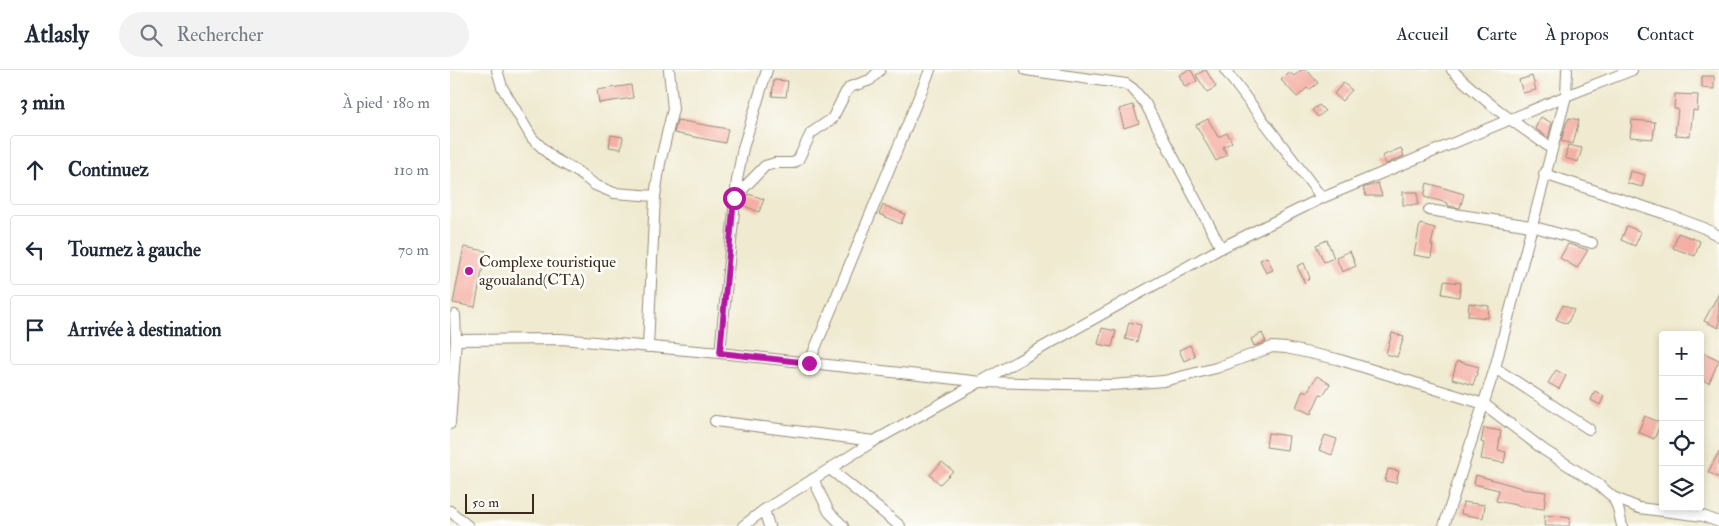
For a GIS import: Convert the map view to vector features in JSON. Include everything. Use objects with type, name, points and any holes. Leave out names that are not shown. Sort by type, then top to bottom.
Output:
[{"type":"street","points":[[497,70],[502,87],[532,138],[553,158],[578,172],[595,185],[614,193],[656,196]]},
{"type":"street","points":[[648,347],[656,196],[660,163],[673,109],[670,70]]},
{"type":"street","points":[[720,353],[734,198],[743,148],[767,70]]},
{"type":"street","points":[[734,198],[765,166],[775,163],[793,163],[798,160],[811,133],[832,119],[850,87],[870,80],[880,70]]},
{"type":"street","points":[[809,363],[930,70]]},
{"type":"street","points":[[1033,70],[1118,82],[1133,89],[1145,103],[1221,248]]},
{"type":"street","points":[[1225,70],[1322,198]]},
{"type":"street","points":[[1452,70],[1510,120],[1551,148]]},
{"type":"street","points":[[1444,526],[1495,368],[1544,174],[1566,96],[1567,70]]},
{"type":"street","points":[[743,526],[764,510],[874,441],[1221,248],[1322,198],[1632,70]]},
{"type":"street","points":[[1544,174],[1669,215],[1704,228],[1719,236]]},
{"type":"street","points":[[1430,210],[1531,226],[1592,243]]},
{"type":"street","points":[[450,424],[456,340],[455,315]]},
{"type":"street","points":[[456,340],[561,339],[720,353],[982,382],[1112,385],[1164,381],[1216,368],[1272,347],[1286,348],[1337,359],[1484,404],[1544,450],[1600,485],[1613,497],[1639,508],[1703,516],[1719,522]]},
{"type":"street","points":[[1495,368],[1589,429]]},
{"type":"street","points":[[715,421],[874,441]]},
{"type":"street","points":[[830,469],[900,526]]},
{"type":"street","points":[[813,479],[829,512],[842,526]]},
{"type":"street","points":[[1613,497],[1618,508],[1622,526]]},
{"type":"street","points":[[450,510],[468,526]]},
{"type":"street","points":[[764,510],[769,526]]},
{"type":"building","points":[[1191,70],[1197,81],[1185,87],[1179,75]]},
{"type":"building","points":[[1205,70],[1216,87],[1207,92],[1196,75]]},
{"type":"building","points":[[1301,70],[1307,70],[1318,83],[1309,90],[1307,88],[1297,97],[1281,80],[1289,72],[1294,76]]},
{"type":"building","points":[[1532,76],[1536,90],[1523,93],[1519,80]]},
{"type":"building","points":[[1702,76],[1714,76],[1714,89],[1702,88]]},
{"type":"building","points":[[774,80],[788,81],[786,97],[772,96]]},
{"type":"building","points":[[1343,83],[1352,90],[1342,101],[1334,94]]},
{"type":"building","points":[[631,85],[633,98],[599,103],[597,90]]},
{"type":"building","points":[[1675,94],[1698,95],[1697,111],[1693,110],[1690,136],[1675,135],[1678,109],[1674,109]]},
{"type":"building","points":[[1133,105],[1139,123],[1124,128],[1119,109]]},
{"type":"building","points":[[1319,105],[1325,111],[1318,117],[1312,110]]},
{"type":"building","points":[[1541,117],[1552,123],[1548,138],[1535,128]]},
{"type":"building","points":[[1569,118],[1579,120],[1573,144],[1561,141]]},
{"type":"building","points":[[1208,119],[1218,137],[1227,133],[1232,142],[1223,147],[1227,155],[1216,161],[1196,125]]},
{"type":"building","points":[[677,120],[728,129],[725,143],[674,133]]},
{"type":"building","points":[[1632,120],[1655,122],[1653,139],[1630,137]]},
{"type":"building","points":[[611,135],[623,137],[621,149],[609,147]]},
{"type":"building","points":[[1568,145],[1582,148],[1578,162],[1565,158]]},
{"type":"building","points":[[1401,148],[1404,156],[1386,164],[1382,156]]},
{"type":"building","points":[[1630,171],[1645,175],[1642,187],[1627,183]]},
{"type":"building","points":[[1378,183],[1382,196],[1366,196],[1363,188]]},
{"type":"building","points":[[1427,183],[1464,194],[1460,208],[1448,206],[1448,203],[1424,197]]},
{"type":"building","points":[[1403,192],[1418,192],[1418,205],[1403,205]]},
{"type":"building","points":[[748,194],[764,199],[759,212],[742,205]]},
{"type":"building","points":[[883,205],[905,214],[901,224],[879,214]]},
{"type":"building","points":[[1420,224],[1435,228],[1431,245],[1433,245],[1431,258],[1414,255]]},
{"type":"building","points":[[1627,226],[1641,232],[1635,246],[1621,240]]},
{"type":"building","points":[[1678,233],[1700,241],[1695,256],[1673,248]]},
{"type":"building","points":[[1327,240],[1334,258],[1324,262],[1316,245]]},
{"type":"building","points":[[1568,244],[1588,250],[1577,268],[1560,258]]},
{"type":"building","points":[[464,247],[486,251],[475,307],[453,303]]},
{"type":"building","points":[[1350,251],[1356,266],[1342,272],[1336,257]]},
{"type":"building","points":[[1267,257],[1273,270],[1266,273],[1260,260]]},
{"type":"building","points":[[1304,263],[1310,278],[1305,283],[1297,266]]},
{"type":"building","points":[[1444,281],[1461,283],[1459,297],[1442,294]]},
{"type":"building","points":[[1719,293],[1719,328],[1704,321]]},
{"type":"building","points":[[1469,303],[1489,306],[1488,318],[1468,316]]},
{"type":"building","points":[[1563,305],[1574,310],[1567,324],[1556,319]]},
{"type":"building","points":[[1129,322],[1141,325],[1137,342],[1125,339]]},
{"type":"building","points":[[1102,328],[1116,331],[1112,347],[1098,344]]},
{"type":"building","points":[[1262,333],[1266,342],[1254,346],[1251,339]]},
{"type":"building","points":[[1392,333],[1404,337],[1397,357],[1386,354]]},
{"type":"building","points":[[1190,345],[1195,356],[1184,361],[1179,350]]},
{"type":"building","points":[[1704,353],[1719,360],[1709,383],[1704,381]]},
{"type":"building","points":[[1457,361],[1479,367],[1473,385],[1452,379]]},
{"type":"building","points":[[1556,370],[1566,376],[1559,389],[1548,383]]},
{"type":"building","points":[[1317,376],[1330,384],[1323,395],[1320,394],[1311,414],[1296,407],[1303,390],[1307,392]]},
{"type":"building","points":[[1595,391],[1604,396],[1600,405],[1591,400]]},
{"type":"building","points":[[1645,416],[1659,422],[1659,428],[1654,439],[1638,432]]},
{"type":"building","points":[[1484,428],[1501,431],[1498,450],[1506,452],[1504,463],[1481,459],[1484,443],[1481,442]]},
{"type":"building","points":[[1268,433],[1289,436],[1287,450],[1266,447]]},
{"type":"building","points":[[1325,435],[1337,439],[1332,455],[1319,450]]},
{"type":"building","points":[[1719,452],[1719,478],[1708,472]]},
{"type":"building","points":[[942,462],[953,471],[940,484],[930,475]]},
{"type":"building","points":[[1388,469],[1399,471],[1396,483],[1385,481]]},
{"type":"building","points":[[1476,475],[1522,489],[1546,492],[1544,509],[1496,501],[1499,490],[1474,484]]},
{"type":"building","points":[[1463,502],[1485,505],[1483,518],[1461,514]]},
{"type":"building","points":[[1545,515],[1570,518],[1569,526],[1544,526]]},
{"type":"place","name":"Complexe touristique agoualand(CTA)","points":[[469,271]]},
{"type":"route","points":[[734,198],[720,353],[809,363]]}]
